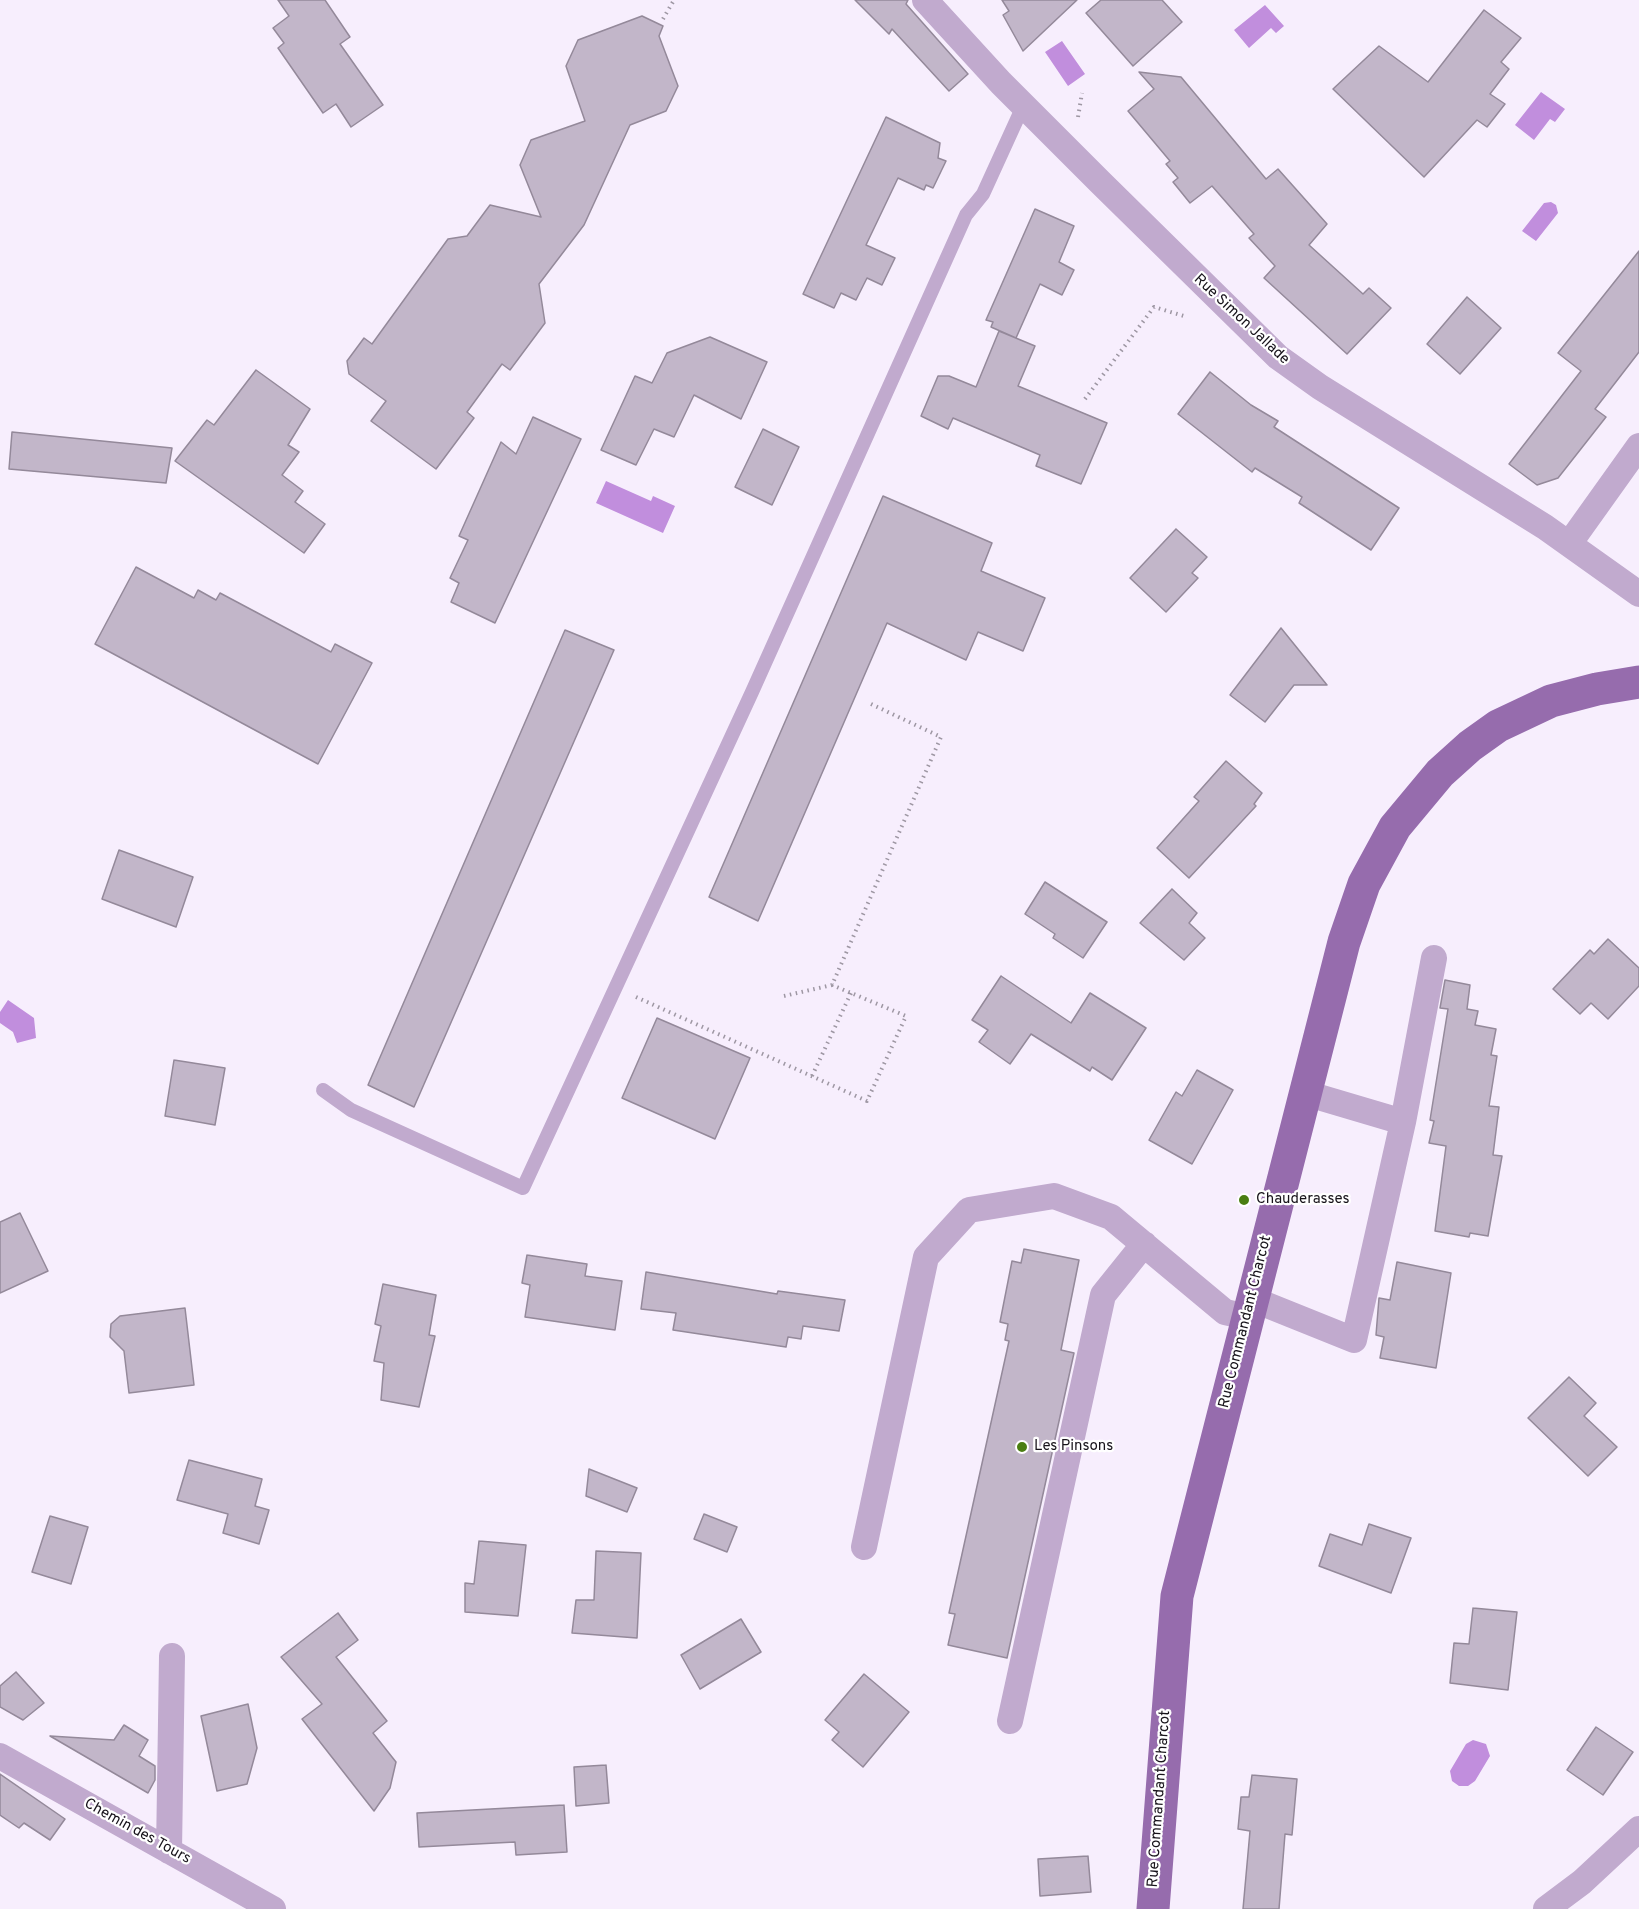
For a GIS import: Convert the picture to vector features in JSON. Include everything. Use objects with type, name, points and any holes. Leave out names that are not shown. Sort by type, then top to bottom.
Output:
[{"type":"main road","name":"Rue Commandant Charcot","points":[[1153,1909],[1177,1596],[1344,942],[1364,884],[1395,827],[1440,773],[1470,746],[1498,726],[1551,701],[1597,689],[1639,682]]},
{"type":"street","name":"Rue Simon Jallade","points":[[925,0],[1026,108],[1278,357],[1320,387],[1569,544],[1639,594]]},
{"type":"street","points":[[1569,544],[1639,446]]},
{"type":"street","points":[[864,1547],[926,1257],[969,1210],[1054,1196],[1111,1217],[1225,1312],[1250,1308],[1354,1340],[1403,1122],[1434,958]]},
{"type":"street","points":[[1305,1093],[1403,1122]]},
{"type":"street","points":[[1010,1721],[1103,1295],[1144,1244]]},
{"type":"street","points":[[169,1851],[172,1656]]},
{"type":"street","name":"Chemin des Tours","points":[[0,1756],[273,1909]]},
{"type":"street","points":[[1546,1909],[1582,1882],[1639,1829]]},
{"type":"lane","points":[[323,1090],[351,1110],[523,1188],[752,692],[966,215],[982,194],[1019,115],[1026,108]]},
{"type":"path","points":[[663,19],[674,0]]},
{"type":"path","points":[[1077,118],[1082,93]]},
{"type":"path","points":[[1085,399],[1154,307],[1184,316]]},
{"type":"path","points":[[832,985],[941,736],[871,704]]},
{"type":"path","points":[[615,988],[867,1101],[906,1016],[832,985],[784,996]]},
{"type":"path","points":[[812,1076],[850,993]]},
{"type":"shaded area","points":[[1265,5],[1284,26],[1276,33],[1271,28],[1249,48],[1234,30]]},
{"type":"shaded area","points":[[1062,41],[1085,74],[1068,86],[1045,52]]},
{"type":"shaded area","points":[[1541,92],[1565,109],[1555,122],[1550,119],[1534,140],[1515,125]]},
{"type":"shaded area","points":[[1551,202],[1556,205],[1558,213],[1536,241],[1522,231],[1544,203]]},
{"type":"shaded area","points":[[606,481],[651,501],[653,496],[675,506],[663,533],[596,503]]},
{"type":"shaded area","points":[[8,1000],[34,1018],[36,1038],[17,1043],[13,1032],[0,1023],[0,1012]]},
{"type":"shaded area","points":[[1473,1740],[1486,1744],[1490,1756],[1475,1781],[1468,1786],[1459,1786],[1452,1781],[1450,1771],[1466,1744]]},
{"type":"building","points":[[278,0],[325,0],[350,37],[340,44],[383,105],[351,127],[336,104],[323,113],[278,48],[284,43],[273,28],[289,16]]},
{"type":"building","points":[[855,0],[908,0],[906,4],[968,74],[949,91],[892,29],[889,34]]},
{"type":"building","points":[[1002,0],[1077,0],[1023,51],[1003,15],[1009,11]]},
{"type":"building","points":[[1101,0],[1162,0],[1182,22],[1133,66],[1086,13]]},
{"type":"building","points":[[1484,10],[1521,38],[1501,62],[1509,69],[1490,94],[1505,104],[1487,127],[1477,120],[1424,177],[1333,89],[1379,46],[1428,82]]},
{"type":"building","points":[[642,16],[663,26],[659,36],[678,86],[666,111],[630,125],[584,225],[539,284],[545,323],[510,370],[502,364],[467,412],[474,418],[436,469],[371,421],[386,401],[349,374],[347,361],[364,338],[372,344],[448,239],[467,236],[490,205],[541,217],[520,165],[531,140],[585,121],[566,66],[578,40]]},
{"type":"building","points":[[1139,72],[1181,77],[1266,179],[1278,169],[1327,224],[1309,245],[1363,294],[1369,288],[1391,308],[1347,354],[1264,278],[1275,266],[1249,238],[1254,234],[1212,186],[1190,203],[1173,182],[1178,178],[1166,164],[1170,161],[1128,111],[1154,89]]},
{"type":"building","points":[[886,117],[940,143],[938,158],[946,161],[933,188],[926,185],[924,190],[898,178],[866,245],[895,258],[882,285],[867,278],[856,300],[841,293],[834,308],[803,294]]},
{"type":"building","points":[[1035,209],[1074,226],[1059,262],[1074,270],[1062,295],[1040,284],[1016,338],[991,327],[993,322],[986,320]]},
{"type":"building","points":[[1639,251],[1639,352],[1595,409],[1606,417],[1558,478],[1537,485],[1509,464],[1581,371],[1558,353]]},
{"type":"building","points":[[1467,297],[1501,328],[1460,374],[1427,344]]},
{"type":"building","points":[[999,331],[1035,346],[1018,386],[1107,423],[1081,484],[1036,466],[1040,455],[953,418],[948,429],[921,416],[938,376],[949,376],[976,387]]},
{"type":"building","points":[[710,337],[767,362],[741,419],[694,395],[674,437],[654,429],[636,465],[601,450],[635,376],[652,383],[667,353]]},
{"type":"building","points":[[256,370],[310,409],[288,445],[299,452],[282,475],[303,491],[295,502],[325,524],[304,553],[175,461],[207,420],[214,425]]},
{"type":"building","points":[[1210,372],[1251,405],[1278,421],[1274,427],[1399,508],[1371,550],[1299,503],[1302,497],[1255,468],[1252,472],[1178,414]]},
{"type":"building","points":[[533,417],[581,439],[495,623],[451,602],[459,583],[450,578],[468,540],[459,536],[501,442],[516,454]]},
{"type":"building","points":[[763,429],[799,447],[772,505],[735,487]]},
{"type":"building","points":[[12,432],[172,448],[166,483],[9,469]]},
{"type":"building","points":[[883,496],[992,543],[981,571],[1045,598],[1023,651],[978,632],[966,660],[887,623],[758,921],[709,897]]},
{"type":"building","points":[[1176,529],[1207,557],[1192,573],[1198,578],[1166,612],[1130,578]]},
{"type":"building","points":[[136,567],[194,598],[198,590],[216,600],[220,593],[331,652],[335,644],[372,663],[318,764],[95,644]]},
{"type":"building","points":[[1281,628],[1327,685],[1294,685],[1265,722],[1230,695]]},
{"type":"building","points":[[565,630],[614,650],[414,1107],[368,1085]]},
{"type":"building","points":[[1226,761],[1262,793],[1254,804],[1256,806],[1189,878],[1157,848],[1199,801],[1194,797]]},
{"type":"building","points":[[119,850],[193,877],[176,927],[102,899]]},
{"type":"building","points":[[1045,882],[1107,922],[1083,958],[1053,938],[1055,934],[1025,914]]},
{"type":"building","points":[[1172,889],[1197,913],[1189,923],[1205,938],[1184,960],[1140,923]]},
{"type":"building","points":[[1608,939],[1639,968],[1639,986],[1608,1019],[1591,1003],[1580,1014],[1553,989],[1590,950],[1594,954]]},
{"type":"building","points":[[1001,976],[1071,1023],[1090,993],[1146,1028],[1112,1080],[1092,1067],[1090,1071],[1031,1034],[1010,1064],[979,1042],[988,1030],[972,1020]]},
{"type":"building","points":[[1445,980],[1470,985],[1467,1009],[1478,1011],[1475,1025],[1496,1029],[1491,1055],[1497,1056],[1489,1106],[1499,1107],[1493,1155],[1502,1156],[1488,1236],[1470,1233],[1469,1237],[1435,1231],[1446,1146],[1429,1143],[1434,1121],[1430,1120],[1448,1009],[1440,1008]]},
{"type":"building","points":[[657,1018],[750,1058],[715,1139],[622,1098]]},
{"type":"building","points":[[174,1060],[225,1068],[215,1125],[165,1116]]},
{"type":"building","points":[[1197,1070],[1233,1090],[1192,1164],[1149,1140],[1176,1092],[1182,1096]]},
{"type":"building","points":[[20,1213],[48,1271],[0,1293],[0,1222]]},
{"type":"building","name":"Les Pinsons","points":[[1024,1249],[1079,1260],[1061,1350],[1074,1353],[1007,1658],[948,1645],[955,1614],[949,1613],[1009,1341],[1005,1340],[1008,1324],[1000,1322],[1012,1261],[1021,1263]]},
{"type":"building","points":[[527,1255],[587,1264],[585,1276],[622,1281],[615,1330],[525,1317],[530,1285],[522,1283]]},
{"type":"building","points":[[1397,1262],[1451,1273],[1436,1368],[1380,1358],[1384,1337],[1376,1335],[1379,1298],[1390,1300]]},
{"type":"building","points":[[646,1272],[777,1294],[778,1291],[845,1300],[839,1331],[803,1326],[801,1339],[788,1337],[786,1347],[673,1330],[676,1313],[641,1309]]},
{"type":"building","points":[[383,1284],[436,1295],[429,1335],[435,1336],[419,1407],[381,1400],[384,1363],[374,1361],[381,1326],[375,1324]]},
{"type":"building","points":[[185,1308],[194,1385],[129,1393],[124,1351],[110,1337],[111,1324],[120,1316]]},
{"type":"building","points":[[1569,1377],[1596,1403],[1584,1416],[1617,1447],[1588,1476],[1528,1418]]},
{"type":"building","points":[[189,1460],[262,1479],[255,1506],[269,1510],[259,1544],[223,1533],[228,1514],[177,1500]]},
{"type":"building","points":[[589,1469],[637,1488],[627,1512],[586,1496]]},
{"type":"building","points":[[704,1514],[737,1527],[727,1552],[694,1539]]},
{"type":"building","points":[[50,1516],[88,1527],[71,1584],[32,1572]]},
{"type":"building","points":[[1369,1524],[1411,1538],[1391,1593],[1319,1566],[1330,1534],[1362,1545]]},
{"type":"building","points":[[479,1541],[526,1545],[518,1616],[465,1612],[465,1583],[474,1584]]},
{"type":"building","points":[[596,1551],[641,1553],[637,1638],[572,1633],[576,1600],[594,1600]]},
{"type":"building","points":[[1473,1608],[1517,1612],[1508,1690],[1450,1683],[1454,1643],[1469,1644]]},
{"type":"building","points":[[338,1613],[358,1640],[336,1657],[387,1721],[373,1733],[396,1762],[390,1788],[374,1811],[302,1719],[322,1704],[281,1657]]},
{"type":"building","points":[[741,1619],[761,1652],[700,1689],[681,1655]]},
{"type":"building","points":[[16,1672],[44,1703],[23,1720],[0,1707],[0,1686]]},
{"type":"building","points":[[864,1674],[909,1712],[863,1767],[832,1740],[839,1732],[825,1720]]},
{"type":"building","points":[[248,1704],[257,1748],[247,1784],[217,1791],[201,1716]]},
{"type":"building","points":[[124,1725],[148,1740],[139,1756],[155,1766],[155,1780],[148,1793],[50,1736],[114,1740]]},
{"type":"building","points":[[1596,1727],[1633,1752],[1603,1795],[1567,1770]]},
{"type":"building","points":[[606,1765],[609,1803],[576,1806],[574,1767]]},
{"type":"building","points":[[0,1774],[65,1819],[50,1840],[24,1823],[19,1828],[0,1815]]},
{"type":"building","points":[[1252,1775],[1297,1779],[1292,1835],[1285,1834],[1279,1909],[1243,1909],[1250,1831],[1238,1829],[1241,1797],[1249,1797]]},
{"type":"building","points":[[564,1805],[567,1852],[516,1855],[515,1842],[419,1847],[417,1813]]},
{"type":"building","points":[[1088,1856],[1091,1892],[1040,1896],[1038,1859]]},
{"type":"place","name":"Chauderasses","points":[[1244,1200]]},
{"type":"place","name":"Les Pinsons","points":[[1022,1447]]}]
